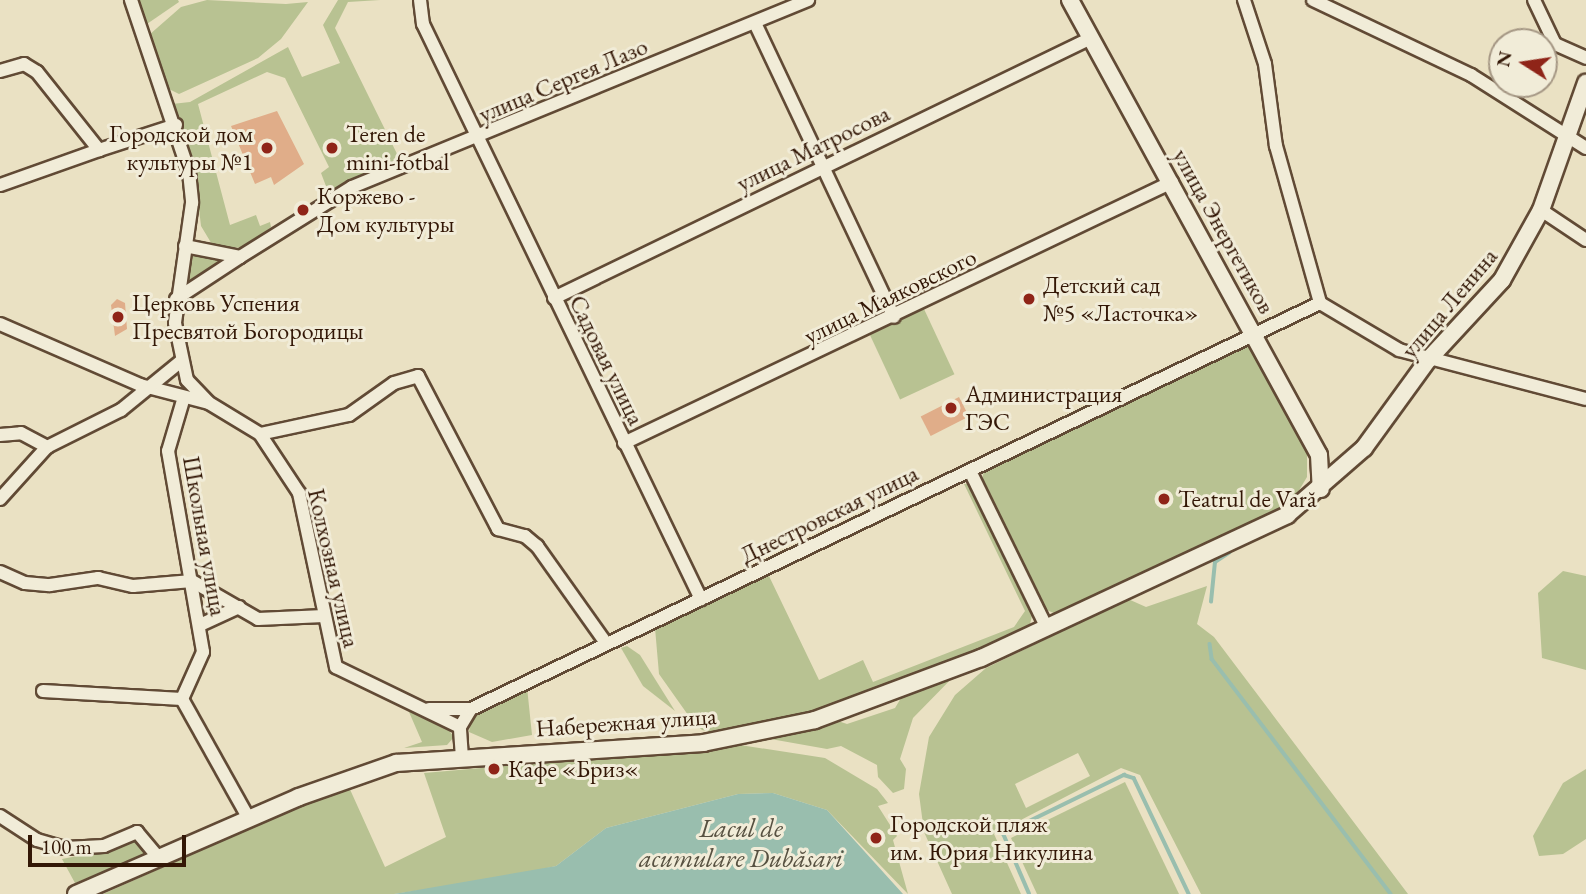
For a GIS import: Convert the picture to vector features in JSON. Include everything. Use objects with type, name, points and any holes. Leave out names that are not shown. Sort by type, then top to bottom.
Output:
[{"type":"street","name":"Колхозная улица","points":[[131,0],[176,125],[192,204],[176,299],[181,361],[187,380],[209,403],[260,434],[299,493],[336,667],[460,727]]},
{"type":"street","name":"Садовая улица","points":[[420,0],[423,24],[701,599]]},
{"type":"street","name":"улица Сергея Лазо","points":[[176,299],[352,187],[808,0]]},
{"type":"street","name":"улица Энергетиков","points":[[1070,0],[1172,182],[1319,456],[1321,489]]},
{"type":"street","points":[[1244,0],[1265,64],[1276,146],[1320,303],[1369,335],[1428,360],[1586,399]]},
{"type":"street","points":[[1313,0],[1471,75],[1586,149]]},
{"type":"street","points":[[1534,0],[1555,44],[1586,58]]},
{"type":"street","points":[[755,23],[894,317]]},
{"type":"street","name":"улица Матросова","points":[[554,298],[1091,38]]},
{"type":"street","points":[[0,71],[24,64],[37,72],[99,150]]},
{"type":"street","name":"улица Ленина","points":[[1321,489],[1364,448],[1428,360],[1502,281],[1541,210],[1569,138],[1586,83]]},
{"type":"street","points":[[0,185],[176,125]]},
{"type":"street","name":"улица Маяковского","points":[[624,443],[894,317],[1172,182]]},
{"type":"street","points":[[1541,210],[1586,240]]},
{"type":"street","points":[[185,246],[240,257]]},
{"type":"street","name":"Днестровская улица","points":[[471,709],[1320,303]]},
{"type":"street","points":[[0,324],[153,388],[184,397]]},
{"type":"street","points":[[0,499],[47,447],[153,388],[181,361]]},
{"type":"street","points":[[260,434],[349,415],[394,383],[418,376],[498,529],[525,536],[537,546],[606,643]]},
{"type":"street","name":"Колхозная улица","points":[[184,397],[209,403]]},
{"type":"street","name":"Школьная улица","points":[[182,699],[203,652],[168,450],[184,397]]},
{"type":"street","points":[[0,435],[21,433],[47,447]]},
{"type":"street","points":[[970,471],[1047,628]]},
{"type":"street","name":"Набережная улица","points":[[76,894],[373,769],[462,758],[681,746],[788,727],[956,667],[1047,628],[1252,533],[1321,489]]},
{"type":"street","points":[[0,572],[25,583],[50,585],[98,578],[133,586],[192,581],[272,622],[324,616]]},
{"type":"street","points":[[200,625],[239,607]]},
{"type":"street","points":[[43,691],[182,699],[249,819]]},
{"type":"street","points":[[426,709],[471,709]]},
{"type":"street","points":[[462,758],[460,727],[471,709]]},
{"type":"street","points":[[0,816],[37,841],[65,848],[104,846],[137,832],[160,859]]},
{"type":"shaded area","points":[[137,0],[178,0],[179,2],[144,26]]},
{"type":"shaded area","points":[[207,0],[286,4],[308,2],[281,39],[258,58],[179,94],[167,88],[149,35],[181,7]]},
{"type":"shaded area","points":[[338,0],[380,0],[348,2],[335,28],[402,164],[329,194],[321,173],[329,167],[285,78],[267,72],[198,104],[230,225],[256,215],[260,226],[270,222],[271,227],[244,248],[213,246],[201,226],[194,166],[172,104],[190,102],[288,47],[302,77],[340,63],[323,25]]},
{"type":"shaded area","points":[[198,254],[222,261],[190,282],[185,278],[188,258]]},
{"type":"shaded area","points":[[924,309],[954,374],[900,400],[870,334]]},
{"type":"shaded area","points":[[1244,343],[1252,346],[1307,446],[1307,477],[1292,502],[1061,616],[1044,609],[982,481],[984,469]]},
{"type":"shaded area","points":[[964,484],[971,484],[1033,611],[1029,629],[819,715],[720,734],[702,730],[693,722],[659,674],[655,628],[768,574],[819,680],[863,660],[873,682],[1014,627],[1025,611]]},
{"type":"shaded area","points":[[1563,571],[1586,576],[1586,670],[1542,658],[1538,593]]},
{"type":"shaded area","points":[[1207,586],[1197,624],[1214,637],[1408,894],[1201,894],[1140,775],[1121,768],[994,834],[1021,894],[952,894],[924,832],[919,794],[929,737],[955,695],[986,668],[1128,599],[1146,607]],"holes":[[[1078,753],[1090,776],[1026,808],[1015,784]]]},
{"type":"shaded area","points":[[627,646],[640,655],[675,711],[643,686],[621,648]]},
{"type":"shaded area","points":[[959,671],[913,718],[900,759],[906,769],[904,789],[893,793],[878,777],[877,765],[841,746],[827,749],[765,738],[835,720],[847,724],[895,708],[904,693]]},
{"type":"shaded area","points":[[527,687],[532,735],[492,742],[469,732],[472,714]]},
{"type":"shaded area","points":[[406,705],[444,724],[454,737],[447,745],[404,748],[422,742]]},
{"type":"shaded area","points":[[740,745],[825,758],[877,789],[888,803],[878,806],[897,836],[893,840],[908,894],[827,810],[773,793],[738,794],[606,828],[556,866],[504,878],[394,894],[103,894],[348,785],[385,867],[446,837],[424,773]]},
{"type":"shaded area","points":[[1586,769],[1586,839],[1563,854],[1539,856],[1533,836],[1563,783]]},
{"type":"shaded area","points":[[1125,782],[1179,894],[1037,894],[1011,838]]},
{"type":"shaded area","points":[[136,838],[148,853],[75,883],[62,859],[108,850]]},
{"type":"water","name":"Lacul de acumulare Dubăsari","points":[[773,793],[827,810],[903,894],[394,894],[556,866],[606,828],[738,794]]},
{"type":"building","name":"Городской дом культуры №1","points":[[277,111],[304,164],[274,185],[271,177],[255,184],[231,126]]},
{"type":"building","name":"Церковь Успения Пресвятой Богородицы","points":[[117,299],[125,303],[127,329],[115,336],[111,305]]},
{"type":"building","name":"Администрация ГЭС","points":[[959,397],[969,417],[931,436],[921,417]]},
{"type":"waterway","points":[[1211,602],[1215,562],[1229,553]]},
{"type":"waterway","points":[[1210,644],[1212,659],[1391,894]]},
{"type":"waterway","points":[[1029,894],[1003,834],[1124,775],[1134,778],[1189,894]]},
{"type":"place","name":"Городской дом культуры №1","points":[[267,148]]},
{"type":"place","name":"Teren de mini-fotbal","points":[[332,148]]},
{"type":"place","name":"Коржево - Дом культуры","points":[[303,210]]},
{"type":"place","name":"Детский сад №5 «Ласточка»","points":[[1029,299]]},
{"type":"place","name":"Церковь Успения Пресвятой Богородицы","points":[[118,317]]},
{"type":"place","name":"Администрация ГЭС","points":[[951,408]]},
{"type":"place","name":"Teatrul de Vară","points":[[1164,499]]},
{"type":"place","name":"Кафе «Бриз«","points":[[494,769]]},
{"type":"place","name":"Городской пляж им. Юрия Никулина","points":[[876,838]]}]
